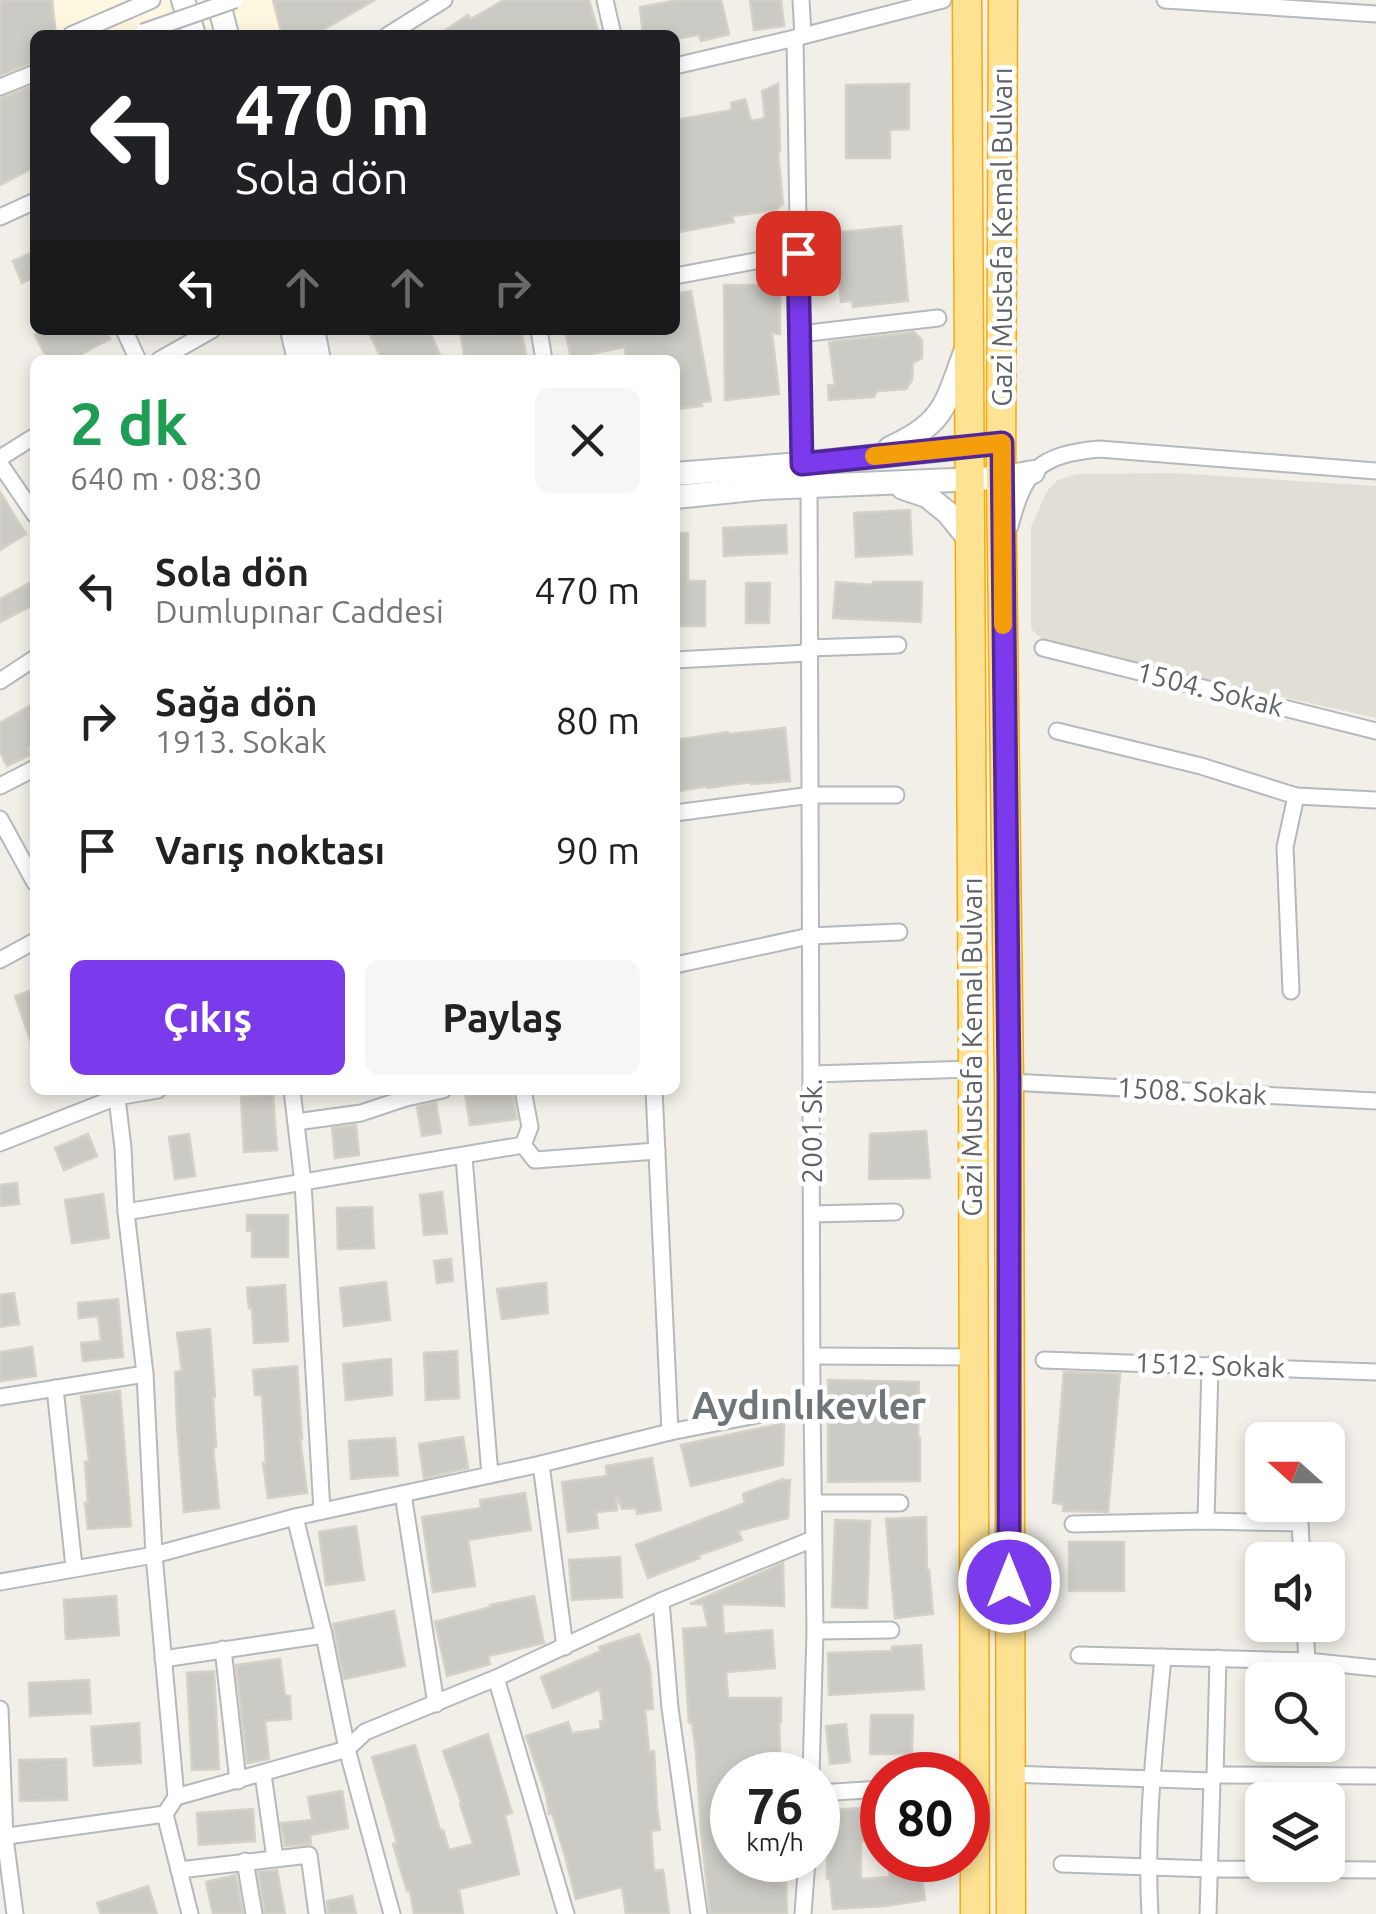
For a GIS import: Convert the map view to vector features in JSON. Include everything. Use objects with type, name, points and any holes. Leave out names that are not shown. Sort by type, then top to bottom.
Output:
[{"type":"highway","name":"Gazi Mustafa Kemal Bulvarı","points":[[967,0],[973,1070],[970,1752]]},
{"type":"highway","name":"Gazi Mustafa Kemal Bulvarı","points":[[1003,0],[1001,478],[1009,1082],[1011,1914]]},
{"type":"highway","name":"Gazi Mustafa Kemal Bulvarı","points":[[973,1882],[974,1914]]},
{"type":"street","points":[[83,30],[152,0]]},
{"type":"street","points":[[183,0],[192,30]]},
{"type":"street","points":[[218,0],[227,30]]},
{"type":"street","points":[[150,30],[235,0]]},
{"type":"street","points":[[396,30],[444,0]]},
{"type":"street","points":[[605,0],[612,30]]},
{"type":"street","points":[[801,0],[798,253],[802,464]]},
{"type":"street","points":[[680,65],[943,0]]},
{"type":"street","points":[[1165,0],[1358,6],[1376,14]]},
{"type":"street","points":[[0,87],[30,76]]},
{"type":"street","points":[[0,217],[30,203]]},
{"type":"street","points":[[680,275],[798,253]]},
{"type":"street","points":[[800,334],[938,318]]},
{"type":"street","points":[[168,355],[203,335]]},
{"type":"street","points":[[871,456],[917,436],[945,408],[969,340]]},
{"type":"street","points":[[30,440],[0,461],[30,508]]},
{"type":"street","points":[[680,474],[1002,443]]},
{"type":"street","points":[[1002,554],[1021,488],[1043,463],[1068,452],[1098,449],[1376,472]]},
{"type":"street","points":[[680,496],[1001,478],[1033,472]]},
{"type":"street","points":[[890,484],[927,496],[948,513],[969,539]]},
{"type":"street","name":"2001 Sk.","points":[[809,488],[815,1631],[812,1752]]},
{"type":"street","points":[[680,660],[898,645]]},
{"type":"street","name":"1504. Sokak","points":[[1043,648],[1376,730]]},
{"type":"street","points":[[0,681],[30,661]]},
{"type":"street","points":[[1057,732],[1201,766],[1296,796],[1376,800]]},
{"type":"street","points":[[0,786],[30,771]]},
{"type":"street","points":[[680,813],[811,795],[896,795]]},
{"type":"street","points":[[1291,991],[1285,847],[1296,796]]},
{"type":"street","points":[[0,819],[30,874]]},
{"type":"street","points":[[680,964],[810,936],[899,932]]},
{"type":"street","points":[[0,960],[30,945]]},
{"type":"street","points":[[812,1074],[973,1070]]},
{"type":"street","name":"1508. Sokak","points":[[1009,1082],[1376,1100]]},
{"type":"street","points":[[0,1143],[114,1095]]},
{"type":"street","points":[[116,1095],[145,1374],[154,1555],[176,1797],[165,1814],[190,1914]]},
{"type":"street","points":[[293,1095],[303,1182],[322,1510]]},
{"type":"street","points":[[296,1122],[362,1114],[420,1095]]},
{"type":"street","points":[[523,1145],[530,1127],[524,1095]]},
{"type":"street","points":[[654,1095],[670,1432]]},
{"type":"street","points":[[126,1212],[523,1145]]},
{"type":"street","points":[[523,1145],[535,1160],[657,1152]]},
{"type":"street","points":[[464,1156],[490,1475]]},
{"type":"street","points":[[812,1214],[895,1212]]},
{"type":"street","points":[[813,1356],[973,1357]]},
{"type":"street","name":"1512. Sokak","points":[[1044,1360],[1376,1372]]},
{"type":"street","points":[[1206,1521],[1210,1365]]},
{"type":"street","points":[[0,1397],[145,1374]]},
{"type":"street","points":[[55,1388],[74,1568]]},
{"type":"street","points":[[0,1582],[154,1555],[322,1510],[812,1404]]},
{"type":"street","points":[[541,1464],[565,1647]]},
{"type":"street","points":[[404,1494],[436,1704]]},
{"type":"street","points":[[814,1503],[900,1503]]},
{"type":"street","points":[[294,1517],[347,1749],[392,1914]]},
{"type":"street","points":[[1073,1524],[1300,1522],[1301,1542]]},
{"type":"street","points":[[176,1797],[347,1749],[366,1732],[496,1678],[661,1601],[813,1539]]},
{"type":"street","points":[[661,1601],[670,1708],[699,1914]]},
{"type":"street","points":[[815,1631],[892,1630]]},
{"type":"street","points":[[163,1659],[324,1636]]},
{"type":"street","points":[[1080,1655],[1307,1662],[1306,1642]]},
{"type":"street","points":[[224,1649],[238,1781]]},
{"type":"street","points":[[1150,1914],[1151,1779],[1163,1657]]},
{"type":"street","points":[[1208,1914],[1218,1658]]},
{"type":"street","points":[[1345,1665],[1376,1668]]},
{"type":"street","points":[[496,1678],[566,1914]]},
{"type":"street","points":[[0,1709],[2,1838],[15,1914]]},
{"type":"street","points":[[263,1774],[275,1858]]},
{"type":"street","points":[[1009,1774],[1151,1779],[1376,1776]]},
{"type":"street","points":[[2,1838],[165,1814]]},
{"type":"street","points":[[180,1870],[309,1854],[317,1914]]},
{"type":"street","points":[[245,1862],[254,1914]]},
{"type":"street","points":[[1062,1864],[1210,1870],[1376,1870]]},
{"type":"street","points":[[804,1914],[806,1882]]},
{"type":"shaded area","points":[[0,0],[376,0],[324,30],[30,30],[30,170],[0,185]]},
{"type":"shaded area","points":[[1173,473],[1376,486],[1376,718],[1048,644],[1031,629],[1031,527],[1047,491],[1058,480],[1076,474]]},
{"type":"building","points":[[0,0],[52,0],[55,30],[30,30],[30,64],[0,75]]},
{"type":"building","points":[[273,0],[375,0],[323,30],[281,30]]},
{"type":"building","points":[[504,0],[589,0],[598,30],[446,30],[468,15],[471,19]]},
{"type":"building","points":[[679,0],[721,0],[729,34],[701,41],[699,35],[680,38],[680,30],[642,30],[640,7]]},
{"type":"building","points":[[750,0],[781,0],[784,26],[754,30]]},
{"type":"building","points":[[778,84],[783,204],[776,210],[732,216],[734,222],[680,232],[680,119],[732,110],[731,103],[745,99],[751,121],[765,118],[762,91]]},
{"type":"building","points":[[909,84],[909,129],[890,130],[890,158],[846,158],[846,85]]},
{"type":"building","points":[[30,87],[30,170],[0,185],[0,98]]},
{"type":"building","points":[[901,226],[908,301],[853,307],[852,301],[841,302],[835,239],[841,239],[840,232]]},
{"type":"building","points":[[30,253],[30,279],[22,283],[13,261]]},
{"type":"building","points":[[724,285],[780,285],[780,334],[772,333],[779,394],[725,400]]},
{"type":"building","points":[[691,291],[711,401],[680,408],[680,355],[626,355],[625,347],[570,355],[566,335],[680,335],[680,293]]},
{"type":"building","points":[[914,332],[922,340],[922,358],[913,363],[912,380],[906,389],[877,391],[874,397],[829,400],[828,385],[835,385],[829,342]]},
{"type":"building","points":[[35,335],[108,335],[110,339],[80,355],[45,355]]},
{"type":"building","points":[[370,335],[431,335],[440,355],[380,355]]},
{"type":"building","points":[[461,335],[522,335],[526,355],[464,355]]},
{"type":"building","points":[[0,492],[26,534],[0,550]]},
{"type":"building","points":[[910,510],[912,554],[856,557],[854,513]]},
{"type":"building","points":[[786,525],[787,553],[724,556],[723,528]]},
{"type":"building","points":[[680,533],[688,533],[688,581],[705,581],[705,626],[680,626]]},
{"type":"building","points":[[836,582],[922,582],[921,622],[833,618]]},
{"type":"building","points":[[30,583],[30,607],[0,622],[0,599]]},
{"type":"building","points":[[746,583],[770,583],[769,623],[746,623]]},
{"type":"building","points":[[30,706],[27,748],[30,755],[7,766],[0,752],[0,723]]},
{"type":"building","points":[[785,728],[790,781],[680,791],[680,739]]},
{"type":"building","points":[[30,991],[30,1039],[15,996]]},
{"type":"building","points":[[273,1095],[277,1150],[244,1152],[241,1097]]},
{"type":"building","points":[[465,1095],[513,1095],[517,1119],[470,1125]]},
{"type":"building","points":[[436,1103],[441,1133],[422,1136],[417,1107]]},
{"type":"building","points":[[356,1125],[359,1155],[335,1158],[332,1128]]},
{"type":"building","points":[[926,1131],[930,1178],[869,1179],[870,1134]]},
{"type":"building","points":[[88,1134],[97,1156],[64,1170],[55,1148]]},
{"type":"building","points":[[189,1134],[195,1176],[175,1179],[169,1137]]},
{"type":"building","points":[[17,1183],[19,1204],[0,1206],[0,1185]]},
{"type":"building","points":[[442,1192],[447,1233],[424,1235],[420,1195]]},
{"type":"building","points":[[103,1194],[109,1238],[72,1243],[65,1200]]},
{"type":"building","points":[[372,1207],[374,1248],[338,1249],[337,1208]]},
{"type":"building","points":[[247,1215],[288,1215],[288,1257],[252,1257],[252,1231],[247,1231]]},
{"type":"building","points":[[451,1259],[453,1281],[437,1283],[434,1261]]},
{"type":"building","points":[[386,1282],[390,1320],[344,1326],[340,1288]]},
{"type":"building","points":[[546,1283],[548,1313],[502,1319],[497,1289]]},
{"type":"building","points":[[285,1285],[288,1341],[254,1343],[247,1288]]},
{"type":"building","points":[[14,1293],[19,1324],[0,1327],[0,1295]]},
{"type":"building","points":[[118,1299],[123,1357],[83,1361],[81,1343],[101,1341],[98,1316],[79,1318],[78,1303]]},
{"type":"building","points":[[210,1329],[219,1508],[184,1512],[175,1372],[182,1371],[177,1333]]},
{"type":"building","points":[[32,1347],[36,1376],[0,1381],[0,1352]]},
{"type":"building","points":[[457,1351],[459,1398],[426,1400],[424,1353]]},
{"type":"building","points":[[391,1359],[392,1395],[346,1400],[343,1364]]},
{"type":"building","points":[[297,1366],[307,1493],[268,1498],[262,1395],[255,1395],[253,1370]]},
{"type":"building","points":[[1064,1372],[1120,1374],[1108,1512],[1063,1511],[1063,1504],[1053,1503]]},
{"type":"building","points":[[828,1380],[919,1382],[920,1481],[828,1482]]},
{"type":"building","points":[[120,1391],[131,1526],[88,1529],[85,1462],[89,1461],[81,1396]]},
{"type":"building","points":[[784,1423],[783,1465],[691,1486],[681,1445]]},
{"type":"building","points":[[463,1437],[468,1468],[424,1478],[419,1444]]},
{"type":"building","points":[[395,1438],[398,1475],[351,1479],[349,1441]]},
{"type":"building","points":[[652,1458],[661,1510],[637,1514],[636,1508],[622,1509],[616,1494],[617,1510],[596,1512],[598,1528],[568,1532],[562,1482],[607,1476],[606,1466]]},
{"type":"building","points":[[790,1480],[788,1518],[738,1531],[742,1540],[648,1578],[636,1545],[745,1503],[743,1494]]},
{"type":"building","points":[[525,1493],[531,1530],[468,1540],[475,1586],[433,1592],[422,1517],[481,1508],[480,1500]]},
{"type":"building","points":[[926,1517],[933,1614],[895,1618],[886,1519]]},
{"type":"building","points":[[835,1520],[870,1521],[867,1608],[832,1607]]},
{"type":"building","points":[[356,1526],[364,1580],[326,1585],[319,1532]]},
{"type":"building","points":[[1069,1542],[1124,1542],[1124,1591],[1069,1591]]},
{"type":"building","points":[[620,1557],[622,1597],[572,1600],[569,1560]]},
{"type":"building","points":[[783,1563],[784,1606],[722,1604],[724,1634],[772,1630],[775,1668],[726,1672],[728,1698],[781,1698],[780,1752],[710,1752],[710,1882],[786,1883],[787,1914],[710,1914],[683,1629],[708,1627],[703,1604],[690,1604]]},
{"type":"building","points":[[116,1596],[119,1635],[66,1639],[64,1600]]},
{"type":"building","points":[[534,1596],[544,1643],[488,1656],[490,1664],[447,1676],[435,1622]]},
{"type":"building","points":[[394,1611],[405,1666],[344,1679],[333,1624]]},
{"type":"building","points":[[639,1634],[650,1668],[653,1709],[645,1710],[649,1752],[654,1751],[660,1830],[651,1831],[654,1871],[663,1870],[669,1914],[626,1914],[622,1887],[576,1899],[526,1736],[568,1722],[572,1733],[601,1729],[600,1721],[604,1721],[600,1689],[553,1708],[541,1677],[601,1651],[599,1647]]},
{"type":"building","points":[[921,1645],[924,1689],[829,1695],[828,1653],[892,1651],[892,1647]]},
{"type":"building","points":[[280,1659],[285,1696],[290,1696],[291,1719],[265,1721],[269,1759],[247,1763],[236,1665]]},
{"type":"building","points":[[214,1671],[219,1769],[192,1770],[187,1673]]},
{"type":"building","points":[[89,1680],[91,1713],[30,1716],[29,1683]]},
{"type":"building","points":[[871,1715],[913,1715],[912,1752],[870,1752]]},
{"type":"building","points":[[139,1723],[141,1763],[94,1766],[91,1727]]},
{"type":"building","points":[[846,1724],[850,1762],[840,1763],[840,1752],[829,1752],[826,1726]]},
{"type":"building","points":[[488,1734],[512,1813],[505,1815],[519,1874],[459,1889],[463,1914],[414,1914],[372,1757],[415,1745],[449,1850],[473,1844],[443,1751]]},
{"type":"building","points":[[66,1759],[67,1800],[20,1801],[19,1760]]},
{"type":"building","points":[[342,1791],[348,1828],[310,1835],[311,1844],[285,1846],[281,1823],[312,1820],[308,1797]]},
{"type":"building","points":[[860,1808],[860,1882],[922,1882],[925,1900],[833,1909],[830,1882],[840,1882],[840,1809]]},
{"type":"building","points":[[253,1809],[255,1841],[199,1845],[197,1813]]},
{"type":"building","points":[[277,1870],[285,1914],[265,1914],[258,1872]]},
{"type":"building","points":[[236,1875],[243,1914],[213,1914],[206,1882]]},
{"type":"building","points":[[148,1886],[157,1914],[101,1914],[97,1903]]},
{"type":"building","points":[[352,1896],[356,1914],[328,1914],[327,1901]]},
{"type":"slow traffic","points":[[874,456],[1002,443],[1003,625]]},
{"type":"district","name":"Aydınlıkevler","points":[[809,1406]]},
{"type":"route","points":[[798,253],[802,464],[1002,443],[1009,1082],[1009,1582]]}]
